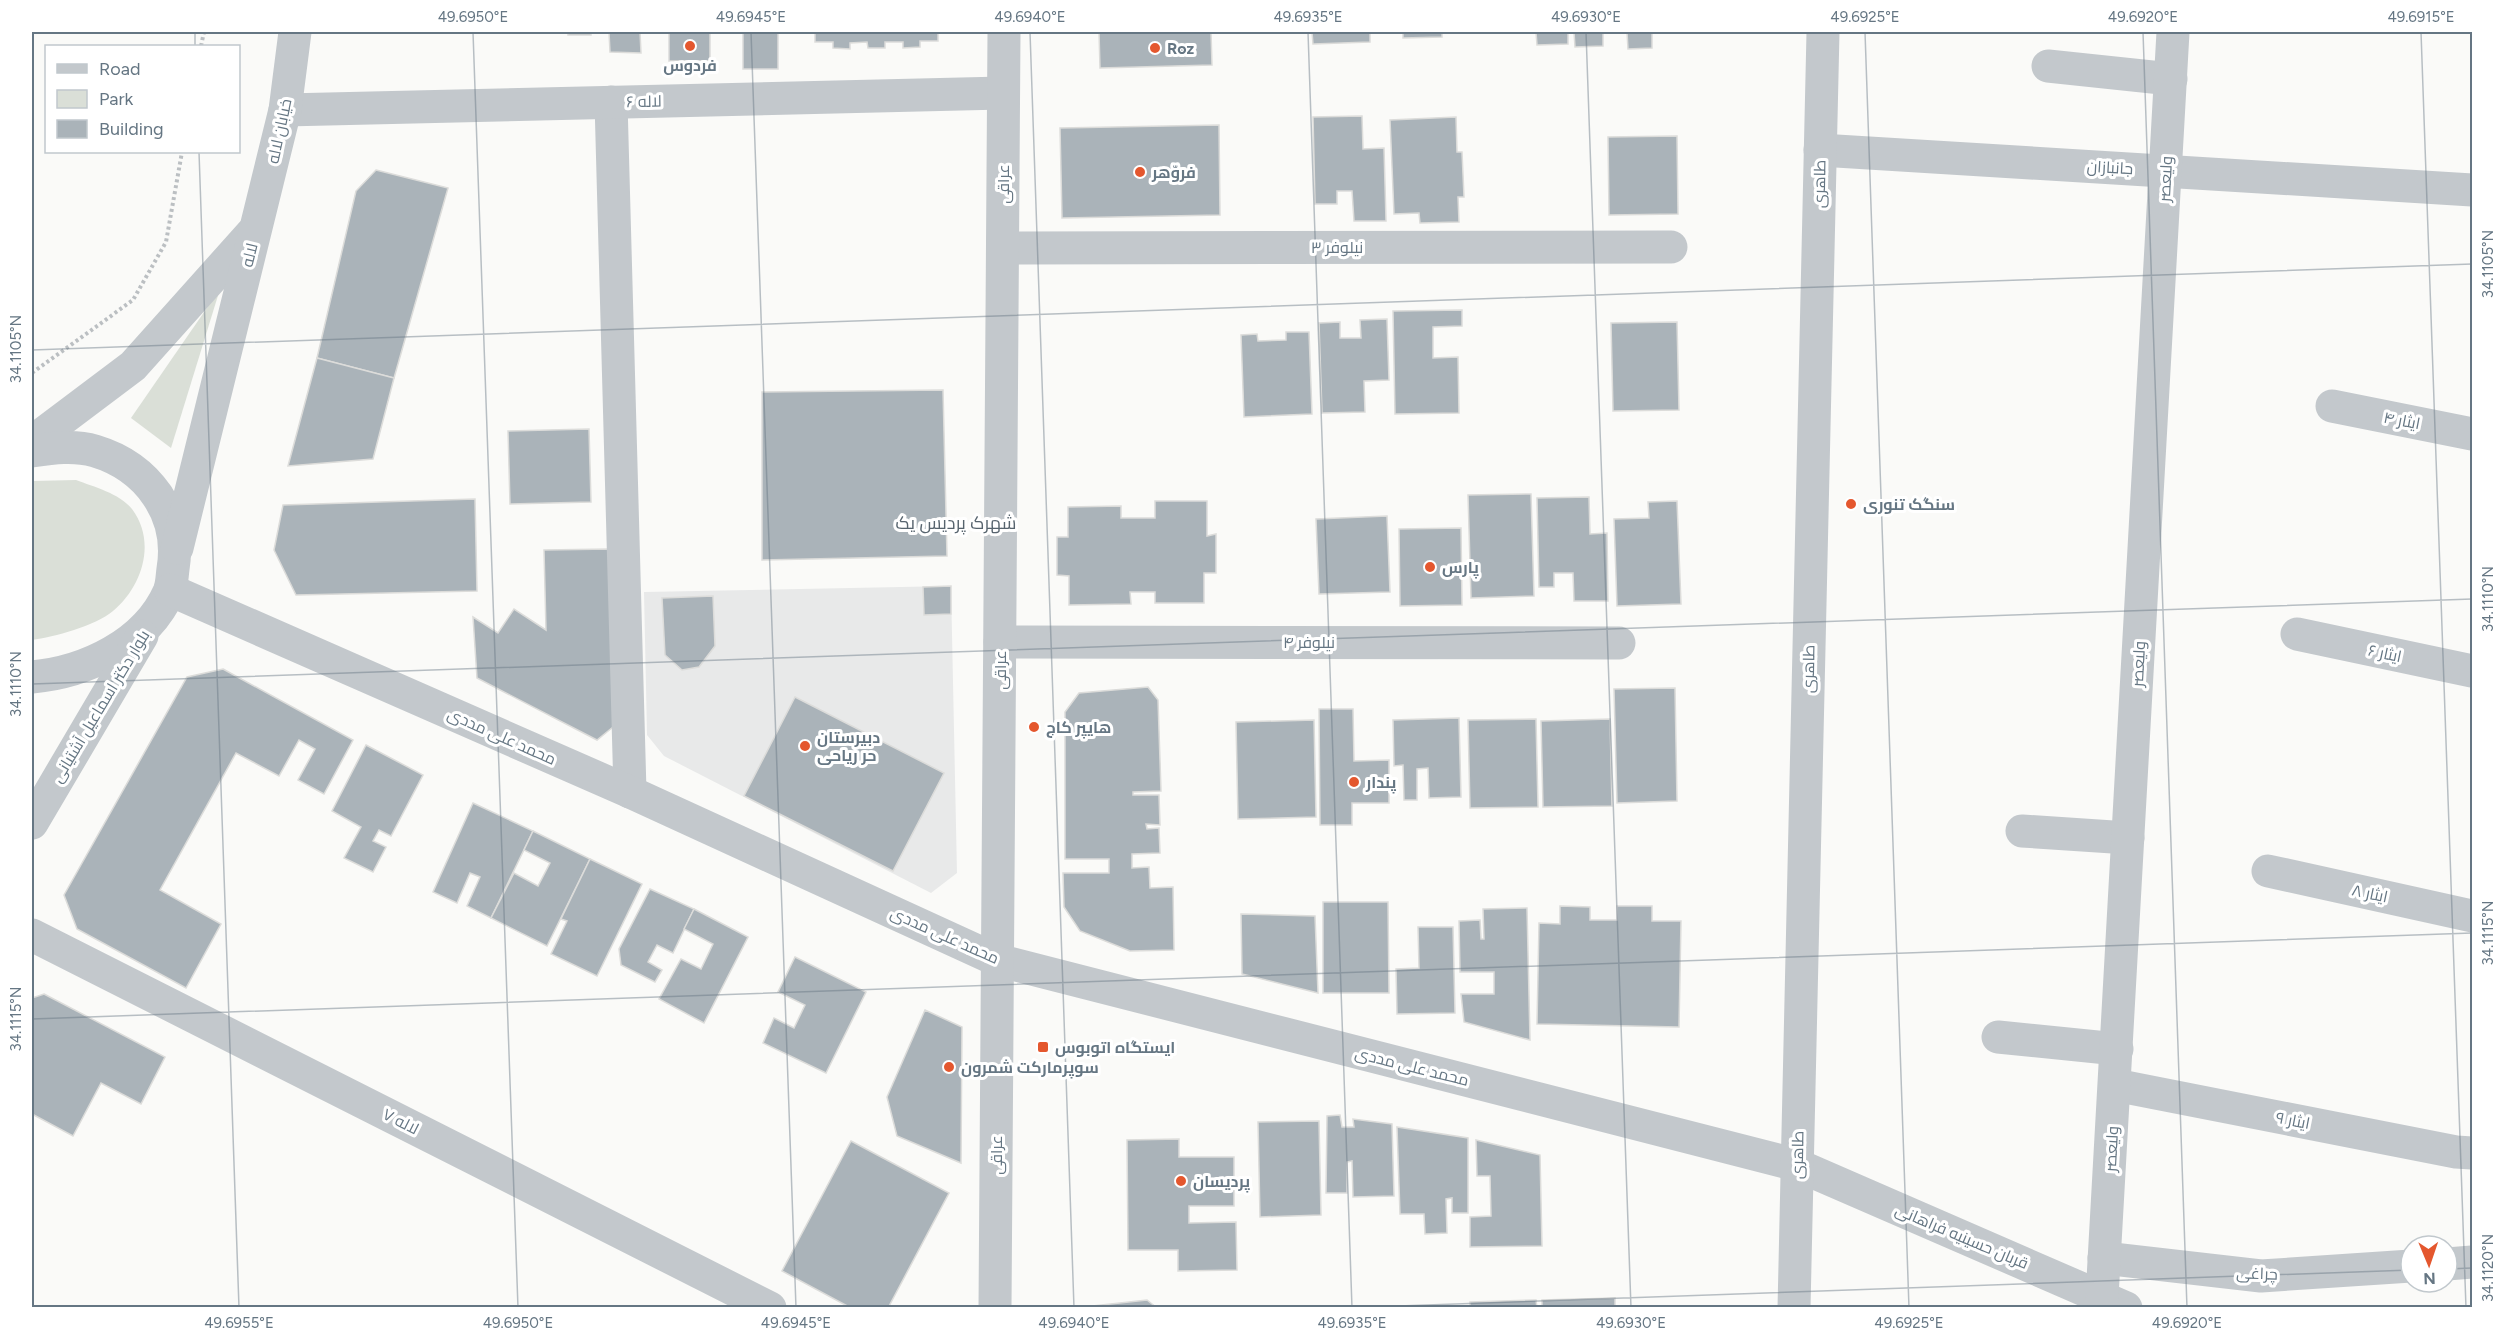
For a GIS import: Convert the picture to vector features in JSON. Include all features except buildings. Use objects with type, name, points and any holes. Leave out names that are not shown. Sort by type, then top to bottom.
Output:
[{"type":"street","name":"خیابان لاله","points":[[256,229],[285,110],[295,32]]},
{"type":"street","name":"عراقی","points":[[995,1308],[1004,32]]},
{"type":"street","name":"طاهری","points":[[1794,1308],[1823,32]]},
{"type":"street","name":"ولیعصر","points":[[2114,1302],[2104,1258],[2173,32]]},
{"type":"street","points":[[2048,66],[2171,79]]},
{"type":"street","name":"لاله ۶","points":[[285,110],[1003,93]]},
{"type":"street","points":[[611,102],[630,792]]},
{"type":"street","name":"جانبازان","points":[[1820,150],[2472,190]]},
{"type":"street","name":"لاله","points":[[32,442],[134,366],[256,229]]},
{"type":"street","name":"لاله","points":[[170,590],[177,548],[256,229]]},
{"type":"street","name":"نیلوفر ۳","points":[[1003,248],[1671,247]]},
{"type":"street","name":"ایثار ۴","points":[[2332,406],[2472,434]]},
{"type":"street","points":[[32,451],[63,447],[95,451],[125,465],[153,486],[169,514],[177,548]]},
{"type":"street","name":"محمد علی مددی","points":[[170,590],[630,792],[998,960],[1797,1165]]},
{"type":"street","name":"بلوار دکتر اسماعیل آشتیانی","points":[[32,823],[170,590]]},
{"type":"street","points":[[32,677],[50,675],[87,665],[120,647],[151,622]]},
{"type":"street","name":"ایثار ۶","points":[[2297,634],[2472,671]]},
{"type":"street","name":"نیلوفر ۴","points":[[1000,642],[1619,643]]},
{"type":"street","points":[[2022,831],[2128,838]]},
{"type":"street","name":"ایثار ۸","points":[[2268,871],[2472,916]]},
{"type":"street","name":"لاله ۷","points":[[32,935],[770,1308]]},
{"type":"street","points":[[1998,1037],[2117,1049]]},
{"type":"street","name":"ایثار ۹","points":[[2115,1085],[2456,1152],[2472,1153]]},
{"type":"street","name":"قربان حسینیه فراهانی","points":[[1797,1165],[2114,1302]]},
{"type":"street","name":"چراغی","points":[[2104,1258],[2261,1276],[2399,1267]]},
{"type":"path","points":[[32,373],[134,300],[166,242],[182,153]]},
{"type":"shaded area","name":"دبیرستان حر ریاحی","points":[[951,586],[957,873],[931,893],[664,756],[647,735],[644,592]]},
{"type":"green space","points":[[220,289],[171,448],[131,418]]},
{"type":"green space","points":[[76,480],[113,495],[127,503],[132,509],[140,522],[144,535],[143,563],[132,590],[113,611],[74,630],[32,640],[32,481]]},
{"type":"place","name":"فردوس","points":[[690,46]]},
{"type":"place","name":"Roz","points":[[1155,48]]},
{"type":"place","name":"فروّهر","points":[[1140,172]]},
{"type":"place","name":"سنگک تنوری","points":[[1851,504]]},
{"type":"place","name":"پارس","points":[[1430,567]]},
{"type":"place","name":"هایپر کاج","points":[[1034,727]]},
{"type":"place","name":"دبیرستان حر ریاحی","points":[[805,746]]},
{"type":"place","name":"پندار","points":[[1354,782]]},
{"type":"place","name":"ایستگاه اتوبوس","points":[[1043,1047]]},
{"type":"place","name":"سوپرمارکت شمرون","points":[[949,1067]]},
{"type":"place","name":"پردیسان","points":[[1181,1181]]},
{"type":"district","name":"شهرک پردیس یک","points":[[956,523]]}]
